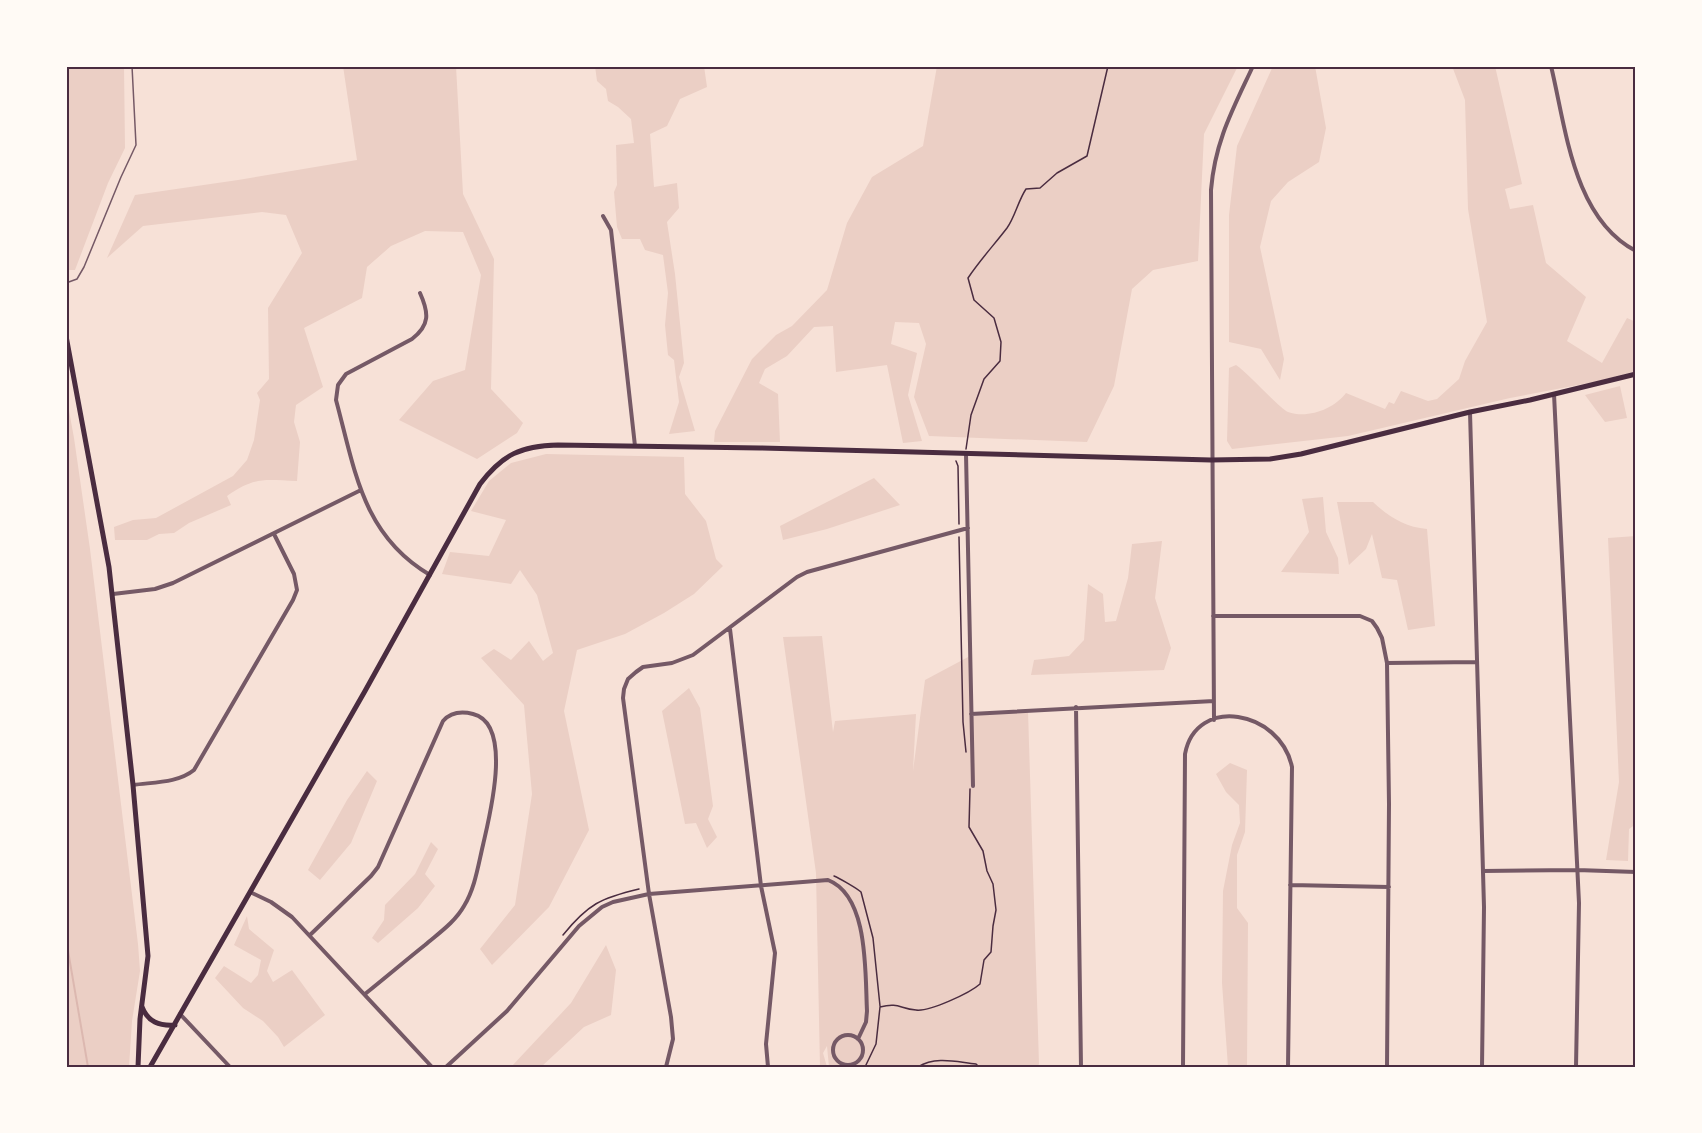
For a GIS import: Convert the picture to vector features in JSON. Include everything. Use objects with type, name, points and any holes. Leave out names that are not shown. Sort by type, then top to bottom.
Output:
[{"type":"main road","points":[[66,336],[113,594],[134,785],[148,956],[138,1067]]},
{"type":"main road","points":[[150,1067],[430,576],[480,484],[498,463],[527,448],[540,446],[635,447],[1211,460],[1270,459],[1636,374]]},
{"type":"main road","points":[[142,1007],[151,1021],[161,1025],[175,1024]]},
{"type":"street","points":[[1214,720],[1211,190],[1213,164],[1220,137],[1253,66]]},
{"type":"street","points":[[1551,66],[1573,159],[1587,199],[1597,216],[1613,235],[1636,251]]},
{"type":"street","points":[[603,216],[610,230],[635,447]]},
{"type":"street","points":[[420,293],[427,308],[420,332],[412,339],[346,374],[338,385],[336,400],[361,490],[373,517],[385,537],[403,557],[430,576]]},
{"type":"street","points":[[1554,394],[1579,903],[1576,1067]]},
{"type":"street","points":[[1470,412],[1483,870],[1482,1067]]},
{"type":"street","points":[[966,454],[971,787]]},
{"type":"street","points":[[113,594],[155,589],[173,584],[361,490]]},
{"type":"street","points":[[666,1067],[673,1039],[671,1017],[649,894],[624,689],[628,680],[643,667],[693,656],[797,577],[807,572],[968,528]]},
{"type":"street","points":[[134,785],[174,780],[187,776],[194,770],[293,600],[297,590],[294,574],[274,534]]},
{"type":"street","points":[[1213,616],[1360,616],[1372,621],[1382,638],[1387,663],[1389,887],[1387,1067]]},
{"type":"street","points":[[730,629],[761,886],[775,953],[766,1044],[768,1067]]},
{"type":"street","points":[[1387,663],[1477,662]]},
{"type":"street","points":[[971,714],[1214,701]]},
{"type":"street","points":[[1076,707],[1081,1067]]},
{"type":"street","points":[[310,935],[378,867],[446,718],[455,713],[477,715],[489,727],[494,743],[495,789],[474,883],[467,902],[451,924],[365,994]]},
{"type":"street","points":[[1183,1067],[1185,759],[1187,746],[1203,725],[1214,720],[1237,717],[1255,721],[1275,734],[1286,749],[1293,773],[1288,1067]]},
{"type":"street","points":[[1483,870],[1636,872]]},
{"type":"street","points":[[446,1067],[519,999],[590,915],[613,902],[649,894],[828,880],[845,890],[862,932],[867,1011],[866,1022],[858,1039]]},
{"type":"street","points":[[1290,885],[1389,887]]},
{"type":"street","points":[[250,892],[281,909],[310,935],[432,1067]]},
{"type":"street","points":[[180,1014],[230,1067]]},
{"type":"street","points":[[846,1035],[858,1039],[863,1047],[862,1056],[856,1064],[847,1066],[838,1062],[833,1055],[835,1042],[846,1035]]},
{"type":"lane","points":[[66,283],[77,279],[84,267],[136,145],[132,66]]},
{"type":"path","points":[[966,755],[963,718],[958,466],[956,461],[966,454],[971,415],[984,379],[1000,361],[1002,342],[994,318],[974,300],[968,278],[982,257],[1009,226],[1026,189],[1040,188],[1057,173],[1087,156],[1108,66]]},
{"type":"path","points":[[865,1067],[876,1044],[880,1006],[896,1004],[918,1011],[943,1004],[980,984],[984,960],[991,952],[996,910],[993,884],[987,871],[983,851],[969,827],[971,787]]},
{"type":"path","points":[[918,1067],[932,1061],[945,1060],[976,1064],[980,1067]]},
{"type":"shaded area","points":[[66,66],[124,66],[125,148],[108,183],[75,270],[66,270]]},
{"type":"shaded area","points":[[343,66],[456,66],[463,194],[494,259],[491,389],[523,423],[517,433],[477,459],[399,420],[433,381],[465,370],[481,275],[463,232],[425,231],[391,246],[367,267],[362,298],[304,328],[323,387],[296,405],[294,422],[300,442],[297,481],[253,482],[227,496],[231,505],[189,523],[174,533],[159,534],[147,540],[115,540],[114,527],[133,520],[156,518],[233,476],[247,460],[254,440],[260,400],[257,393],[269,379],[268,308],[302,253],[286,215],[262,212],[143,226],[107,258],[135,195],[357,160]]},
{"type":"shaded area","points":[[595,66],[704,66],[707,87],[680,99],[667,126],[650,134],[654,187],[677,183],[679,208],[667,222],[684,363],[679,377],[695,431],[669,434],[679,402],[674,360],[668,355],[665,325],[668,293],[663,255],[645,250],[640,239],[622,239],[617,227],[614,192],[617,185],[616,145],[634,143],[631,119],[608,101],[606,89],[597,81]]},
{"type":"shaded area","points":[[937,66],[1238,66],[1204,134],[1198,261],[1153,270],[1132,289],[1114,386],[1087,442],[929,436],[914,397],[926,344],[919,323],[895,322],[891,344],[917,353],[908,395],[922,441],[903,443],[887,365],[836,372],[833,326],[814,327],[787,356],[765,369],[759,383],[778,394],[780,442],[714,442],[715,431],[752,359],[776,335],[792,326],[827,290],[847,223],[872,177],[923,146]]},
{"type":"shaded area","points":[[1273,66],[1315,66],[1326,128],[1319,162],[1288,182],[1271,201],[1260,247],[1284,359],[1280,380],[1261,349],[1229,342],[1229,215],[1237,146]]},
{"type":"shaded area","points":[[1452,66],[1495,66],[1522,184],[1505,189],[1510,209],[1533,205],[1546,263],[1586,297],[1567,341],[1602,363],[1627,318],[1636,322],[1636,371],[1348,436],[1232,449],[1227,441],[1229,368],[1236,365],[1284,409],[1296,414],[1312,413],[1328,408],[1346,393],[1385,409],[1389,402],[1394,404],[1401,391],[1428,401],[1437,399],[1459,379],[1465,361],[1487,322],[1468,209],[1465,100]]},
{"type":"shaded area","points":[[1620,386],[1627,418],[1605,422],[1585,395]]},
{"type":"shaded area","points":[[66,394],[90,549],[138,944],[140,971],[132,1021],[129,1067],[66,1067]]},
{"type":"shaded area","points":[[546,454],[684,457],[685,494],[706,521],[716,559],[723,566],[694,594],[664,613],[625,634],[577,650],[564,711],[589,830],[549,907],[492,965],[480,949],[515,905],[532,794],[524,705],[481,658],[494,649],[511,660],[529,641],[543,661],[553,653],[537,595],[520,570],[511,584],[442,574],[450,552],[489,556],[506,520],[471,511],[489,481],[511,463]]},
{"type":"shaded area","points":[[874,478],[900,505],[827,529],[783,540],[780,526]]},
{"type":"shaded area","points":[[1323,497],[1326,532],[1338,558],[1339,574],[1281,572],[1309,532],[1302,499]]},
{"type":"shaded area","points":[[1337,502],[1373,502],[1398,520],[1427,529],[1435,626],[1408,630],[1397,580],[1382,578],[1372,534],[1366,549],[1349,565]]},
{"type":"shaded area","points":[[1636,536],[1636,824],[1629,829],[1628,861],[1606,860],[1619,782],[1608,538]]},
{"type":"shaded area","points":[[1162,541],[1155,598],[1171,648],[1164,670],[1031,675],[1034,660],[1069,656],[1084,640],[1088,584],[1103,594],[1105,622],[1116,621],[1128,578],[1132,544]]},
{"type":"shaded area","points":[[822,636],[833,732],[835,721],[916,714],[913,771],[925,680],[970,656],[971,714],[1028,711],[1039,1064],[1037,1067],[829,1067],[827,1046],[823,1053],[827,1067],[820,1067],[816,873],[783,637]]},
{"type":"shaded area","points":[[689,688],[700,708],[713,806],[708,819],[717,837],[707,848],[696,823],[685,824],[662,711]]},
{"type":"shaded area","points":[[1230,763],[1247,770],[1245,832],[1237,855],[1237,908],[1248,923],[1247,1067],[1228,1067],[1222,983],[1223,891],[1232,845],[1240,823],[1239,805],[1226,792],[1216,774]]},
{"type":"shaded area","points":[[367,771],[377,781],[351,843],[320,880],[308,870],[347,800]]},
{"type":"shaded area","points":[[431,842],[438,849],[425,874],[435,886],[418,908],[378,943],[372,938],[384,920],[385,905],[415,874]]},
{"type":"shaded area","points":[[247,916],[249,929],[274,950],[267,971],[273,982],[292,970],[325,1015],[284,1047],[263,1021],[243,1008],[215,978],[224,966],[251,983],[258,975],[261,960],[234,945]]},
{"type":"shaded area","points":[[606,945],[616,970],[611,1015],[584,1027],[541,1067],[511,1067],[571,1003]]},
{"type":"waterway","points":[[66,939],[88,1067]]}]
